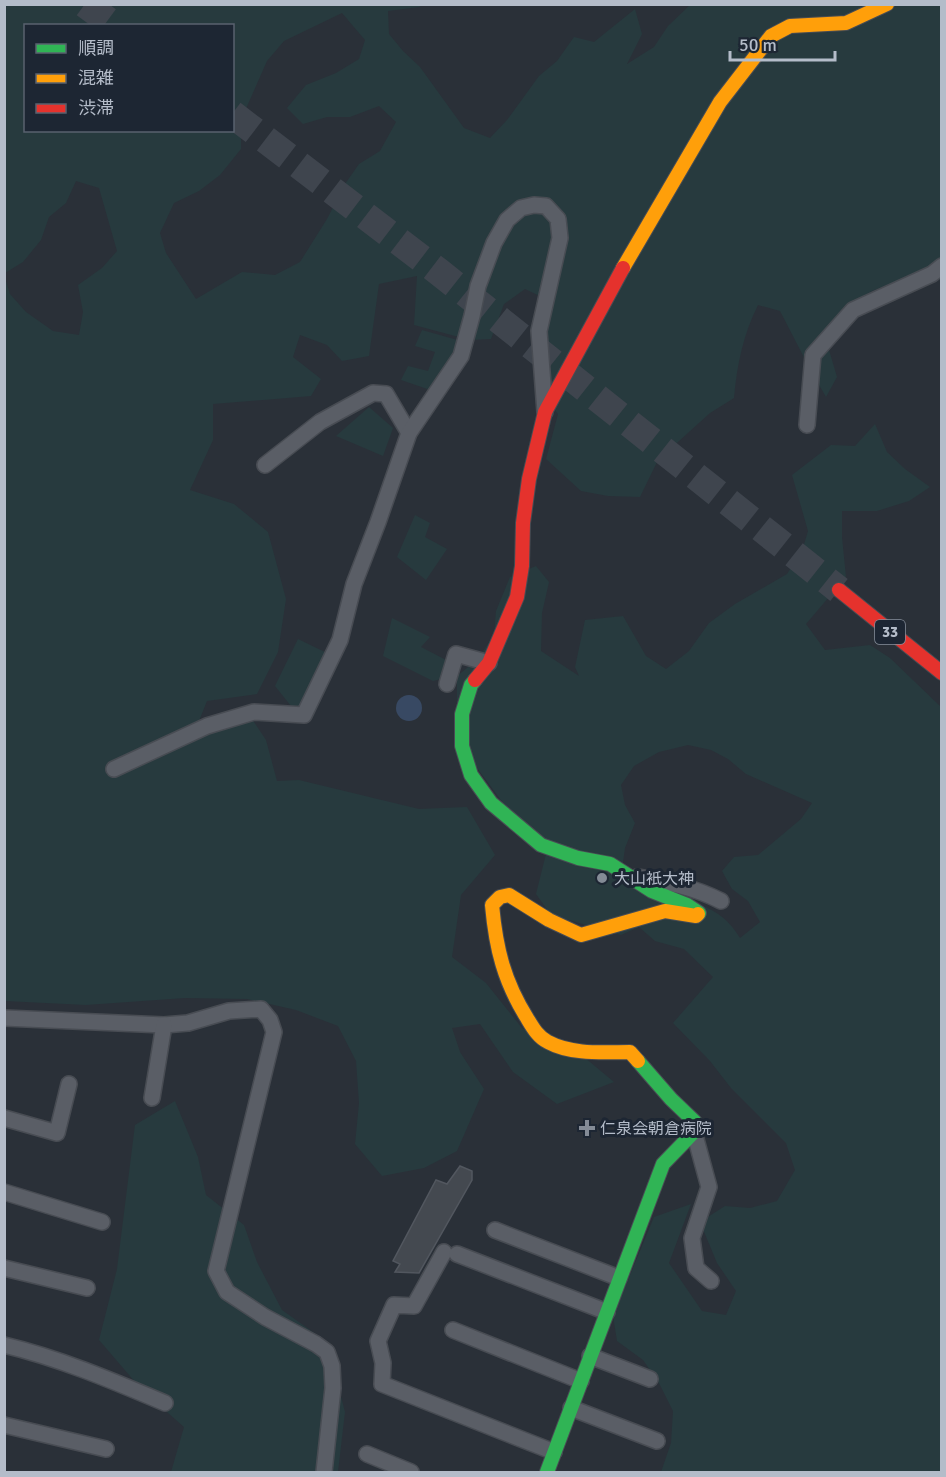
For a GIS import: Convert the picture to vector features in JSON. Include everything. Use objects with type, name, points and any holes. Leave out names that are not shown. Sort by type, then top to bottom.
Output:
[{"type":"main road","points":[[547,1473],[663,1164],[694,1132],[695,1122],[671,1099],[630,1052],[582,1051],[558,1046],[540,1038],[514,1000],[499,962],[492,904],[500,897],[509,895],[549,920],[581,935],[665,911],[696,916],[699,912],[687,904],[652,891],[610,864],[578,858],[541,845],[491,803],[471,776],[462,746],[462,714],[471,684],[489,663],[517,597],[522,566],[523,523],[529,479],[545,412],[638,242],[714,112],[771,36],[790,26],[846,23],[887,4]]},
{"type":"main road","name":"33","points":[[839,591],[942,673]]},
{"type":"street","points":[[114,769],[207,726],[254,712],[304,715],[340,640],[354,584],[409,433],[461,356],[478,286],[494,243],[507,220],[521,208],[534,205],[546,206],[558,219],[560,238],[539,331],[545,412]]},
{"type":"street","points":[[807,425],[813,355],[853,310],[932,274],[942,266]]},
{"type":"street","points":[[265,465],[320,422],[373,393],[386,394],[409,433]]},
{"type":"street","points":[[447,684],[456,654],[489,663]]},
{"type":"street","points":[[626,874],[701,891],[721,901]]},
{"type":"street","points":[[4,1018],[164,1025],[188,1023],[229,1011],[261,1009],[270,1020],[274,1032],[216,1271],[227,1292],[265,1317],[327,1352],[332,1366],[333,1388],[324,1473]]},
{"type":"street","points":[[152,1098],[164,1025]]},
{"type":"street","points":[[4,1118],[57,1133],[69,1083]]},
{"type":"street","points":[[694,1132],[709,1187],[692,1238],[696,1268],[711,1281]]},
{"type":"street","points":[[4,1192],[102,1222]]},
{"type":"street","points":[[495,1230],[619,1278]]},
{"type":"street","points":[[554,1452],[382,1384],[383,1363],[378,1341],[394,1305],[414,1306],[451,1253],[606,1312]]},
{"type":"street","points":[[4,1268],[87,1288]]},
{"type":"street","points":[[453,1330],[581,1381]]},
{"type":"street","points":[[4,1345],[116,1383],[165,1403]]},
{"type":"street","points":[[590,1356],[651,1379]]},
{"type":"street","points":[[571,1408],[657,1441]]},
{"type":"street","points":[[4,1425],[106,1449]]},
{"type":"street","points":[[367,1454],[411,1473]]},
{"type":"green space","points":[[5,5],[423,5],[388,11],[389,34],[420,67],[464,128],[490,138],[507,120],[539,76],[557,61],[574,37],[594,42],[635,9],[642,34],[627,64],[654,47],[668,26],[690,5],[941,5],[941,260],[918,273],[872,291],[840,311],[827,343],[837,377],[826,397],[780,311],[758,305],[742,350],[734,398],[710,413],[658,460],[640,497],[608,496],[581,491],[546,459],[558,414],[540,390],[546,299],[525,289],[504,304],[491,339],[470,340],[414,325],[417,276],[379,284],[369,356],[342,361],[327,345],[300,335],[293,357],[321,379],[311,396],[213,404],[213,440],[190,490],[234,504],[268,532],[286,599],[278,652],[257,694],[207,701],[197,726],[252,719],[266,740],[277,781],[299,780],[419,809],[467,807],[495,855],[461,895],[452,957],[486,983],[522,1028],[584,1057],[614,1082],[557,1104],[513,1072],[480,1024],[452,1028],[460,1052],[484,1089],[457,1151],[424,1168],[382,1176],[355,1144],[359,1103],[356,1061],[338,1026],[296,1010],[247,999],[185,998],[86,1005],[5,1001],[4,275],[10,294],[26,312],[53,331],[79,335],[83,312],[78,285],[102,268],[117,251],[99,188],[76,181],[66,203],[49,217],[41,240],[23,262],[5,273]],"holes":[[[342,13],[365,40],[359,59],[336,73],[306,85],[287,108],[303,124],[327,117],[350,117],[379,106],[396,122],[380,151],[359,164],[300,262],[275,275],[242,272],[196,299],[166,253],[160,233],[174,203],[199,191],[220,175],[241,149],[241,120],[267,61],[284,41]]]},
{"type":"green space","points":[[422,330],[461,341],[436,392],[401,380],[408,366],[428,371],[435,352],[415,346]]},
{"type":"green space","points":[[369,407],[393,428],[383,456],[336,436]]},
{"type":"green space","points":[[875,424],[887,452],[905,469],[930,487],[909,501],[877,511],[842,511],[846,577],[806,624],[825,650],[870,645],[890,658],[941,707],[941,1472],[661,1472],[671,1443],[673,1411],[659,1383],[643,1360],[617,1341],[613,1316],[654,1217],[691,1204],[669,1263],[702,1311],[726,1315],[736,1291],[717,1263],[700,1222],[725,1206],[750,1208],[777,1201],[795,1170],[786,1143],[731,1088],[710,1061],[673,1023],[713,977],[684,949],[655,941],[639,927],[621,935],[551,915],[536,894],[546,854],[506,807],[457,741],[457,676],[477,660],[494,635],[496,611],[510,577],[536,566],[549,582],[542,613],[541,651],[579,676],[575,667],[585,620],[623,616],[646,656],[666,669],[689,651],[709,623],[735,604],[787,574],[802,551],[808,531],[792,475],[831,445],[855,446]],"holes":[[[688,745],[711,750],[728,759],[746,774],[812,803],[801,819],[758,855],[734,857],[722,871],[732,889],[748,901],[760,922],[740,938],[732,926],[713,911],[655,889],[622,869],[625,848],[635,823],[625,805],[621,785],[634,766],[659,752]]]},
{"type":"green space","points":[[415,515],[430,523],[425,537],[447,549],[426,580],[397,557]]},
{"type":"green space","points":[[392,618],[430,637],[421,647],[448,661],[441,679],[433,681],[383,656]]},
{"type":"green space","points":[[298,639],[329,654],[302,713],[295,711],[275,686]]},
{"type":"green space","points":[[175,1101],[198,1157],[206,1195],[244,1225],[257,1262],[282,1310],[327,1342],[345,1412],[338,1472],[171,1472],[184,1427],[142,1390],[99,1340],[117,1269],[135,1125]]},
{"type":"water","points":[[409,695],[418,699],[422,708],[418,717],[409,721],[400,717],[396,708],[400,699]]},
{"type":"building","points":[[460,1166],[472,1171],[472,1180],[419,1273],[395,1272],[400,1264],[393,1261],[436,1180],[447,1184]]},
{"type":"tunnel","points":[[85,4],[112,24]]},
{"type":"tunnel","points":[[234,116],[439,272],[839,590]]},
{"type":"traffic: fast","points":[[475,680],[471,685],[462,714],[462,746],[471,775],[491,803],[541,845],[578,858],[610,864],[652,891],[687,905],[698,914]]},
{"type":"traffic: fast","points":[[547,1472],[663,1164],[694,1132],[695,1122],[671,1099],[638,1061]]},
{"type":"traffic: slow","points":[[623,268],[720,102],[771,36],[790,26],[846,23],[887,4]]},
{"type":"traffic: slow","points":[[638,1061],[630,1052],[588,1052],[567,1049],[548,1042],[539,1035],[519,1004],[507,978],[496,936],[492,905],[500,897],[509,895],[549,920],[581,935],[665,911],[696,916],[698,914]]},
{"type":"traffic: jam","points":[[475,680],[489,663],[517,597],[522,566],[523,523],[529,479],[545,412],[623,268]]},
{"type":"traffic: jam","points":[[839,590],[942,673]]},
{"type":"place","name":"大山衹大神","points":[[602,878]]},
{"type":"place","name":"仁泉会朝倉病院","points":[[587,1128]]}]
